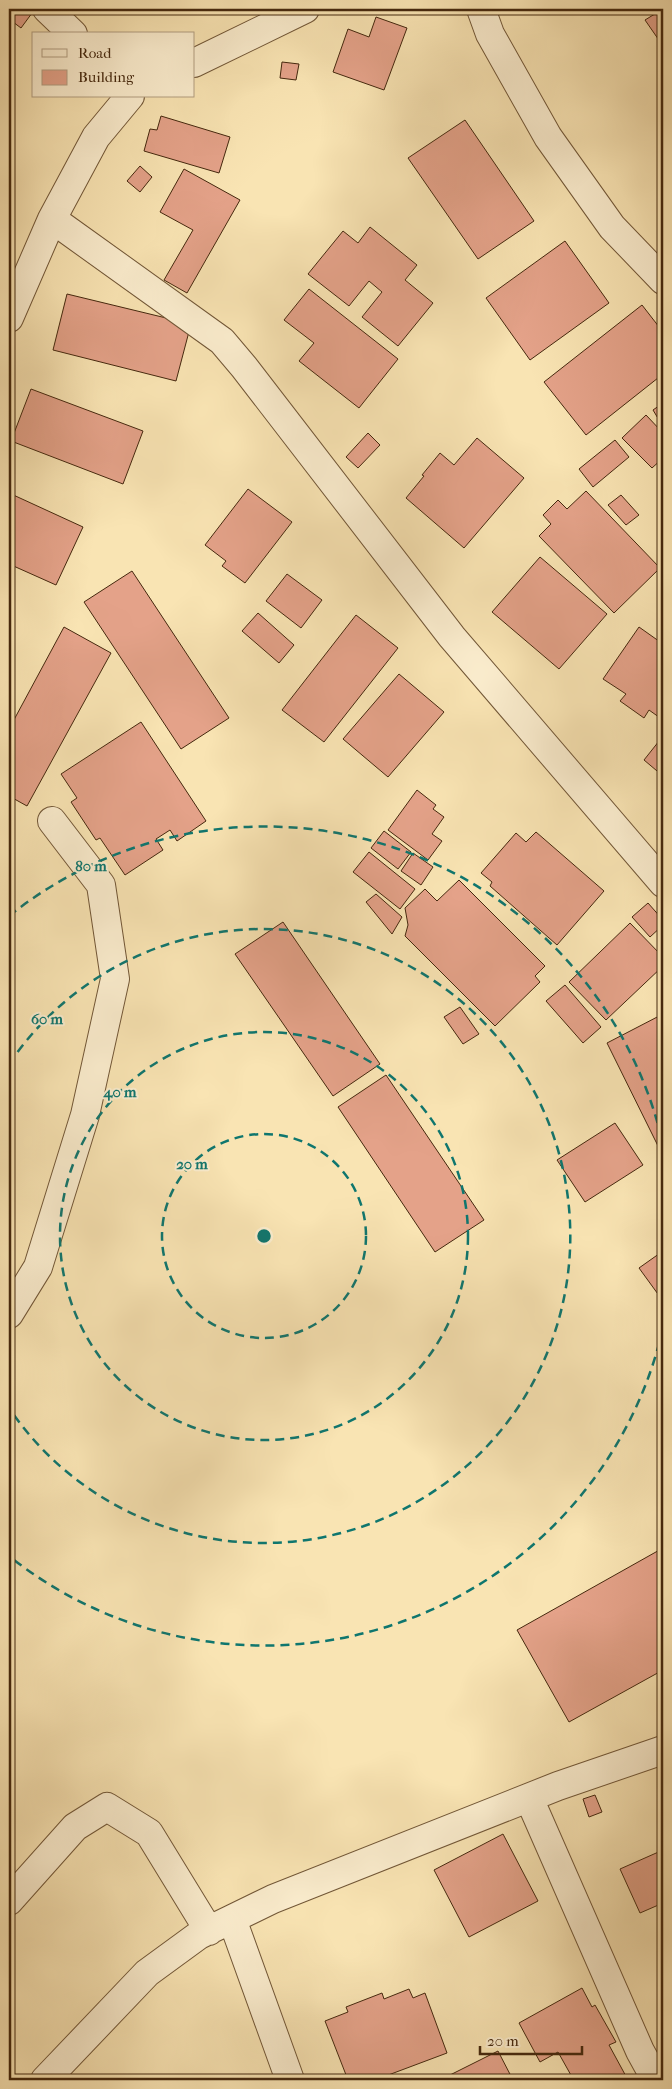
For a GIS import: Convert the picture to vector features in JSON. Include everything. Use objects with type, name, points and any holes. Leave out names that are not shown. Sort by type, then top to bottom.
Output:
[{"type":"street","points":[[47,9],[71,32]]},
{"type":"street","points":[[195,63],[306,9]]},
{"type":"street","points":[[481,9],[490,34],[548,137],[612,227],[663,280]]},
{"type":"street","points":[[9,318],[52,219],[96,137],[128,98]]},
{"type":"street","points":[[52,219],[222,341],[452,638],[663,883]]},
{"type":"street","points":[[9,1314],[38,1267],[85,1115],[115,979],[101,885],[52,821]]},
{"type":"street","points":[[45,2080],[147,1973],[199,1935],[272,1899],[529,1798],[663,1750]]},
{"type":"street","points":[[529,1798],[640,2051],[656,2080]]},
{"type":"street","points":[[9,1902],[74,1827],[107,1806],[149,1834],[220,1925],[290,2080]]},
{"type":"building","points":[[9,9],[35,9],[21,28],[9,19]]},
{"type":"building","points":[[663,9],[663,46],[645,20]]},
{"type":"building","points":[[376,17],[407,28],[384,90],[333,72],[348,29],[369,37]]},
{"type":"building","points":[[282,62],[299,64],[296,80],[280,78]]},
{"type":"building","points":[[161,116],[230,137],[219,173],[144,151],[150,129],[157,130]]},
{"type":"building","points":[[465,120],[534,221],[478,259],[408,158]]},
{"type":"building","points":[[140,166],[152,177],[140,192],[127,181]]},
{"type":"building","points":[[184,169],[240,200],[187,293],[164,280],[193,230],[160,212]]},
{"type":"building","points":[[370,227],[417,265],[405,280],[433,303],[398,346],[362,317],[382,292],[369,281],[349,306],[308,274],[343,231],[358,243]]},
{"type":"building","points":[[565,241],[609,303],[530,360],[486,298]]},
{"type":"building","points":[[309,289],[398,359],[359,408],[299,361],[314,343],[284,320]]},
{"type":"building","points":[[67,294],[191,324],[176,381],[53,350]]},
{"type":"building","points":[[642,305],[663,332],[663,374],[586,435],[544,382]]},
{"type":"building","points":[[31,389],[143,431],[123,484],[11,441]]},
{"type":"building","points":[[663,403],[663,417],[659,420],[653,410]]},
{"type":"building","points":[[646,415],[663,433],[663,458],[652,468],[622,438]]},
{"type":"building","points":[[368,433],[380,445],[358,468],[346,457]]},
{"type":"building","points":[[477,438],[524,478],[464,548],[406,498],[440,453],[454,465]]},
{"type":"building","points":[[615,440],[629,457],[593,487],[579,469]]},
{"type":"building","points":[[248,489],[292,522],[245,583],[222,566],[226,561],[205,545]]},
{"type":"building","points":[[586,491],[660,568],[614,613],[539,536],[551,524],[543,515],[558,500],[567,509]]},
{"type":"building","points":[[9,493],[83,527],[56,585],[9,564]]},
{"type":"building","points":[[621,495],[639,515],[626,525],[608,505]]},
{"type":"building","points":[[540,557],[607,614],[559,669],[492,612]]},
{"type":"building","points":[[132,571],[229,718],[181,749],[84,602]]},
{"type":"building","points":[[287,574],[322,600],[301,628],[266,601]]},
{"type":"building","points":[[258,613],[294,645],[279,663],[242,631]]},
{"type":"building","points":[[356,615],[398,648],[324,742],[282,710]]},
{"type":"building","points":[[64,627],[111,653],[27,806],[9,796],[9,729]]},
{"type":"building","points":[[639,627],[663,644],[663,720],[649,710],[644,718],[620,701],[626,694],[603,679]]},
{"type":"building","points":[[399,674],[444,712],[388,777],[343,739]]},
{"type":"building","points":[[141,722],[206,821],[177,841],[170,830],[156,839],[163,850],[125,875],[100,838],[96,840],[71,802],[77,798],[61,774]]},
{"type":"building","points":[[663,736],[663,776],[644,760]]},
{"type":"building","points":[[417,790],[436,805],[433,809],[444,817],[432,834],[442,841],[428,860],[388,830]]},
{"type":"building","points":[[384,831],[411,852],[398,869],[371,848]]},
{"type":"building","points":[[536,832],[604,891],[557,945],[490,886],[492,882],[481,873],[516,833],[526,842]]},
{"type":"building","points":[[369,852],[415,889],[400,909],[353,872]]},
{"type":"building","points":[[413,853],[433,867],[421,885],[401,871]]},
{"type":"building","points":[[459,880],[545,966],[535,976],[540,982],[495,1026],[405,936],[408,925],[405,908],[425,889],[437,901]]},
{"type":"building","points":[[376,894],[402,917],[392,934],[366,902]]},
{"type":"building","points":[[648,903],[663,920],[663,925],[650,937],[632,917]]},
{"type":"building","points":[[283,922],[380,1064],[333,1096],[235,954]]},
{"type":"building","points":[[630,923],[663,957],[663,966],[606,1020],[569,982]]},
{"type":"building","points":[[565,985],[601,1027],[583,1043],[546,1001]]},
{"type":"building","points":[[460,1007],[479,1034],[463,1044],[444,1017]]},
{"type":"building","points":[[663,1014],[663,1151],[661,1152],[607,1043]]},
{"type":"building","points":[[386,1075],[484,1220],[435,1252],[338,1107]]},
{"type":"building","points":[[615,1123],[643,1165],[585,1202],[557,1160]]},
{"type":"building","points":[[663,1251],[663,1301],[639,1268]]},
{"type":"building","points":[[663,1548],[663,1670],[569,1722],[517,1630]]},
{"type":"building","points":[[595,1795],[602,1812],[589,1817],[583,1799]]},
{"type":"building","points":[[503,1834],[538,1901],[469,1937],[434,1870]]},
{"type":"building","points":[[663,1850],[663,1903],[640,1913],[620,1869]]},
{"type":"building","points":[[582,1988],[592,2007],[595,2005],[616,2042],[609,2045],[628,2080],[565,2080],[572,2077],[558,2052],[540,2062],[519,2023]]},
{"type":"building","points":[[409,1989],[413,1998],[425,1993],[447,2053],[375,2080],[348,2080],[325,2021],[348,2012],[346,2007],[382,1993],[384,1999]]},
{"type":"building","points":[[498,2051],[513,2080],[447,2080],[446,2077]]}]
